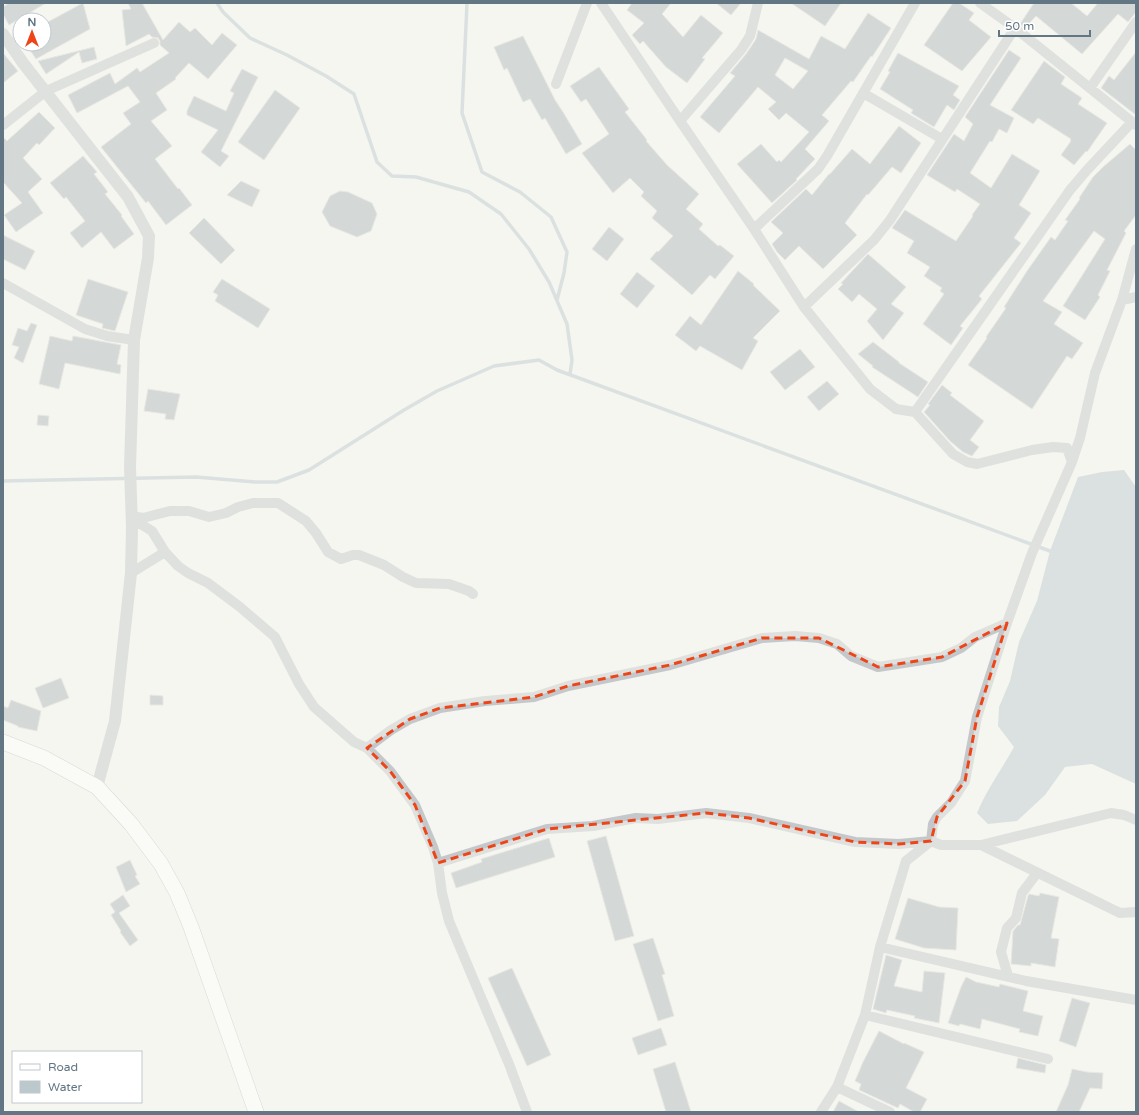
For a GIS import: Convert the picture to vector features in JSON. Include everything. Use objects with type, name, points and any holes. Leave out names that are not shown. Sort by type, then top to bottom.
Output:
[{"type":"main road","points":[[3,742],[44,758],[97,787],[135,830],[161,864],[177,893],[191,927],[256,1112]]},
{"type":"street","points":[[556,84],[587,3]]},
{"type":"street","points":[[601,3],[680,122],[754,229],[804,307],[870,389],[896,409],[915,412],[953,454],[967,462],[977,464],[1032,450],[1053,447],[1067,448],[1072,462]]},
{"type":"street","points":[[680,122],[741,50],[750,36],[758,3]]},
{"type":"street","points":[[754,229],[818,169],[827,156],[915,3]]},
{"type":"street","points":[[915,412],[1070,190],[1087,170],[1134,124],[1015,28],[980,3]]},
{"type":"street","points":[[1090,88],[1136,22]]},
{"type":"street","points":[[804,307],[874,240],[890,220],[1015,28]]},
{"type":"street","points":[[3,34],[23,63],[128,197],[149,236],[148,258],[134,340],[130,467],[132,521],[131,573],[115,720],[97,787]]},
{"type":"street","points":[[3,125],[46,91],[154,44]]},
{"type":"street","points":[[863,92],[942,139]]},
{"type":"street","points":[[821,1112],[837,1087],[865,1015],[880,947],[906,861],[931,841],[933,824],[937,817],[951,803],[965,781],[977,716],[1007,623],[1032,553],[1072,462],[1080,438],[1095,373],[1122,300],[1136,249]]},
{"type":"street","points":[[3,283],[85,329],[107,336],[134,340]]},
{"type":"street","points":[[1122,300],[1136,297]]},
{"type":"street","points":[[132,521],[179,511],[189,511],[209,517],[226,513],[238,507],[253,503],[278,503],[306,521],[316,533],[328,552],[341,559],[353,555],[359,556],[384,565],[416,583],[449,584],[469,591],[473,594]]},
{"type":"street","points":[[132,521],[139,523],[152,531],[165,552],[183,569],[208,583],[240,607],[275,637],[299,684],[314,707],[354,742],[367,748],[390,771],[416,805],[427,830],[438,863],[442,893],[449,921],[509,1064],[527,1112]]},
{"type":"street","points":[[131,573],[165,552]]},
{"type":"street","points":[[367,748],[410,718],[440,708],[485,701],[534,697],[568,686],[670,665],[762,638],[796,636],[819,638],[837,644],[851,656],[878,667],[942,657],[961,648],[975,637],[1007,623]]},
{"type":"street","points":[[438,863],[548,829],[593,826],[636,818],[658,819],[706,813],[749,818],[855,842],[899,844],[931,841],[941,845],[981,845],[1111,813],[1124,815],[1136,820]]},
{"type":"street","points":[[981,845],[1120,913],[1136,912]]},
{"type":"street","points":[[1008,976],[1001,952],[1007,928],[1016,918],[1022,893],[1037,873]]},
{"type":"street","points":[[880,947],[1008,976],[1136,1000]]},
{"type":"street","points":[[865,1015],[1048,1060]]},
{"type":"street","points":[[837,1087],[890,1112]]},
{"type":"highlighted area","points":[[1007,623],[977,717],[965,781],[937,817],[931,841],[899,844],[855,842],[749,818],[706,813],[547,829],[438,863],[415,805],[390,771],[367,748],[410,719],[440,708],[534,697],[568,686],[670,665],[762,638],[819,638],[878,667],[942,657]]},
{"type":"water","points":[[1124,470],[1136,487],[1136,784],[1092,764],[1065,767],[1045,795],[1017,821],[988,824],[977,813],[990,787],[1014,747],[998,726],[999,707],[1010,681],[1019,642],[1037,601],[1050,551],[1078,477],[1102,472]]},
{"type":"building","points":[[9,3],[46,3],[31,12],[12,12],[12,23],[9,25],[3,14],[3,7]]},
{"type":"building","points":[[83,3],[90,29],[52,50],[52,20]]},
{"type":"building","points":[[128,3],[142,3],[163,40],[179,22],[190,32],[195,28],[212,45],[222,33],[237,45],[208,79],[189,63],[175,78],[176,79],[156,93],[167,110],[151,121],[172,146],[155,159],[192,205],[166,225],[148,201],[146,203],[101,147],[131,124],[123,113],[140,102],[128,86],[77,113],[68,95],[110,73],[115,84],[137,68],[140,72],[169,53],[160,45],[158,38],[152,37],[149,34],[126,46],[122,10],[131,9]]},
{"type":"building","points":[[632,3],[671,3],[662,14],[683,37],[701,15],[723,33],[702,58],[705,59],[687,83],[666,67],[643,41],[640,44],[632,35],[644,23],[627,10]]},
{"type":"building","points":[[716,3],[741,3],[731,15]]},
{"type":"building","points":[[791,3],[841,3],[825,26]]},
{"type":"building","points":[[953,3],[959,3],[974,13],[969,20],[991,37],[962,71],[924,45]]},
{"type":"building","points":[[1034,3],[1071,3],[1087,16],[1098,3],[1136,3],[1136,12],[1128,22],[1118,14],[1082,54],[1036,16],[1025,28],[1020,24]]},
{"type":"building","points":[[868,13],[891,28],[853,82],[851,81],[822,115],[829,121],[805,149],[815,159],[796,179],[797,180],[772,203],[737,164],[761,144],[777,162],[779,160],[781,162],[809,132],[786,113],[779,120],[768,109],[776,102],[758,87],[719,133],[700,117],[735,76],[730,73],[756,39],[758,30],[809,59],[821,36],[845,49]],"holes":[[[785,58],[808,71],[793,89],[775,75]]]},
{"type":"building","points":[[523,36],[555,100],[582,144],[566,154],[545,118],[542,120],[530,99],[523,102],[507,68],[504,70],[494,47]]},
{"type":"building","points":[[94,47],[97,59],[82,63],[79,52],[46,74],[38,61]]},
{"type":"building","points":[[1009,50],[1021,58],[990,105],[1014,118],[1007,133],[999,129],[992,142],[990,141],[970,173],[991,188],[1012,154],[1040,171],[1019,205],[1031,213],[1014,238],[1021,243],[979,296],[982,299],[960,326],[963,328],[951,345],[923,324],[944,294],[940,291],[942,288],[924,276],[930,267],[907,253],[914,241],[892,228],[905,210],[956,241],[973,216],[972,215],[980,204],[957,189],[955,192],[927,175],[954,134],[964,141],[973,124],[965,117]]},
{"type":"building","points":[[31,52],[49,52],[36,59]]},
{"type":"building","points":[[1136,52],[1136,115],[1101,88],[1109,76],[1114,80]]},
{"type":"building","points":[[3,53],[18,71],[3,83]]},
{"type":"building","points":[[898,53],[959,86],[953,95],[960,100],[954,110],[947,105],[934,127],[911,113],[913,110],[880,89],[890,72],[888,71]]},
{"type":"building","points":[[1044,61],[1065,77],[1061,84],[1082,98],[1078,104],[1107,123],[1087,152],[1086,151],[1074,165],[1061,155],[1071,139],[1038,118],[1033,124],[1011,110]]},
{"type":"building","points":[[599,67],[629,109],[625,112],[647,140],[646,141],[667,165],[699,194],[686,209],[703,224],[699,229],[718,246],[720,245],[734,256],[715,279],[710,275],[692,295],[650,259],[673,236],[652,218],[657,211],[641,196],[644,192],[630,178],[613,193],[582,153],[609,134],[586,99],[581,102],[570,86]]},
{"type":"building","points":[[242,69],[258,77],[221,151],[229,156],[220,167],[201,152],[218,130],[187,115],[187,111],[194,96],[226,111],[234,93],[230,91]]},
{"type":"building","points":[[275,90],[300,108],[264,160],[238,142]]},
{"type":"building","points":[[39,112],[55,128],[39,145],[37,143],[23,158],[42,179],[28,192],[43,213],[16,232],[4,215],[22,203],[3,182],[3,137],[7,141]]},
{"type":"building","points":[[899,126],[921,143],[901,173],[892,167],[868,195],[867,194],[845,223],[857,235],[823,269],[799,246],[785,260],[772,244],[783,233],[771,222],[806,189],[812,195],[852,149],[870,164]]},
{"type":"building","points":[[1130,144],[1136,150],[1136,215],[1124,231],[1126,233],[1107,270],[1110,271],[1098,295],[1100,297],[1085,320],[1063,306],[1105,239],[1094,231],[1043,301],[1062,312],[1054,324],[1083,343],[1072,359],[1067,356],[1032,409],[968,365],[1006,308],[1004,307],[1027,271],[1051,237],[1055,240],[1068,221],[1065,220],[1093,177]]},
{"type":"building","points":[[83,156],[97,172],[94,174],[108,192],[105,194],[122,215],[121,216],[134,234],[114,249],[101,232],[82,248],[70,233],[85,221],[66,197],[64,199],[50,183]]},
{"type":"building","points":[[241,181],[260,190],[252,207],[227,195]]},
{"type":"building","points":[[340,191],[348,192],[372,203],[377,214],[371,231],[357,237],[330,226],[322,212],[330,196]]},
{"type":"building","points":[[204,218],[235,250],[221,264],[189,233]]},
{"type":"building","points":[[609,227],[624,239],[607,261],[592,249]]},
{"type":"building","points":[[3,235],[35,251],[25,270],[3,259]]},
{"type":"building","points":[[868,254],[906,287],[891,304],[904,313],[883,340],[867,321],[877,309],[859,294],[852,302],[838,289],[843,284],[841,283]]},
{"type":"building","points":[[738,271],[754,284],[753,285],[780,311],[753,338],[758,341],[742,370],[700,346],[696,351],[675,335],[690,316],[701,325]]},
{"type":"building","points":[[637,272],[655,286],[637,308],[620,294]]},
{"type":"building","points":[[88,279],[128,292],[115,331],[102,328],[103,324],[76,315]]},
{"type":"building","points":[[222,279],[270,309],[258,328],[215,301],[218,295],[213,292]]},
{"type":"building","points":[[31,323],[37,325],[23,363],[14,358],[19,347],[12,345],[18,328],[27,331]]},
{"type":"building","points":[[50,336],[72,341],[73,336],[121,345],[117,364],[121,365],[120,374],[65,363],[59,389],[39,384]]},
{"type":"building","points":[[873,342],[899,363],[928,382],[918,397],[872,367],[873,366],[858,354]]},
{"type":"building","points":[[800,349],[815,367],[785,390],[770,372]]},
{"type":"building","points":[[827,381],[839,394],[819,411],[807,397]]},
{"type":"building","points":[[942,385],[952,393],[950,395],[984,421],[970,440],[979,447],[972,456],[963,452],[950,441],[924,412]]},
{"type":"building","points":[[148,389],[180,394],[174,420],[165,419],[166,414],[144,411]]},
{"type":"building","points":[[38,415],[49,416],[48,426],[37,425]]},
{"type":"building","points":[[61,678],[69,698],[43,708],[35,688]]},
{"type":"building","points":[[150,695],[163,696],[163,705],[150,705]]},
{"type":"building","points":[[11,700],[41,711],[37,731],[18,727],[3,720],[3,706],[8,708]]},
{"type":"building","points":[[606,836],[634,936],[615,941],[587,841]]},
{"type":"building","points":[[549,838],[555,857],[456,888],[451,873],[482,862],[481,859]]},
{"type":"building","points":[[130,860],[137,875],[135,876],[140,884],[126,892],[116,867]]},
{"type":"building","points":[[1040,893],[1059,897],[1051,938],[1059,939],[1055,967],[1031,963],[1031,966],[1011,964],[1013,931],[1018,925],[1020,925],[1029,894],[1039,896]]},
{"type":"building","points":[[123,895],[130,906],[119,913],[138,940],[130,946],[120,932],[121,931],[111,915],[115,912],[110,904]]},
{"type":"building","points":[[908,898],[939,907],[958,908],[956,950],[924,948],[895,939]]},
{"type":"building","points":[[653,938],[665,974],[662,975],[674,1016],[658,1021],[633,944]]},
{"type":"building","points":[[886,955],[902,960],[894,986],[922,992],[924,971],[945,973],[939,1023],[914,1018],[915,1016],[887,1010],[886,1013],[873,1009]]},
{"type":"building","points":[[512,968],[551,1055],[527,1066],[488,978]]},
{"type":"building","points":[[966,977],[976,982],[999,987],[1000,984],[1028,991],[1023,1011],[1043,1016],[1038,1036],[1019,1032],[1020,1029],[982,1019],[980,1029],[960,1024],[959,1026],[948,1023]]},
{"type":"building","points":[[1072,998],[1090,1003],[1076,1047],[1059,1041]]},
{"type":"building","points":[[661,1028],[667,1045],[638,1055],[632,1038]]},
{"type":"building","points":[[879,1031],[904,1044],[924,1052],[906,1088],[927,1099],[920,1112],[914,1112],[900,1104],[898,1108],[859,1090],[861,1084],[855,1081]]},
{"type":"building","points":[[1018,1058],[1046,1065],[1045,1073],[1016,1068]]},
{"type":"building","points":[[675,1062],[691,1112],[666,1112],[653,1069]]},
{"type":"building","points":[[1072,1069],[1103,1073],[1102,1089],[1090,1088],[1079,1112],[1056,1112],[1068,1085]]},
{"type":"building","points":[[839,1101],[859,1112],[833,1112]]},
{"type":"waterway","points":[[217,3],[223,12],[250,38],[287,55],[326,76],[354,94],[377,162],[392,176],[416,177],[469,192],[501,214],[529,249],[549,282],[567,324],[572,360],[570,374]]},
{"type":"waterway","points":[[467,3],[462,113],[482,172],[520,192],[551,217],[567,252],[564,273],[557,300]]},
{"type":"waterway","points":[[3,481],[196,477],[255,482],[277,482],[309,470],[437,391],[494,366],[539,360],[557,370],[1050,551]]}]
